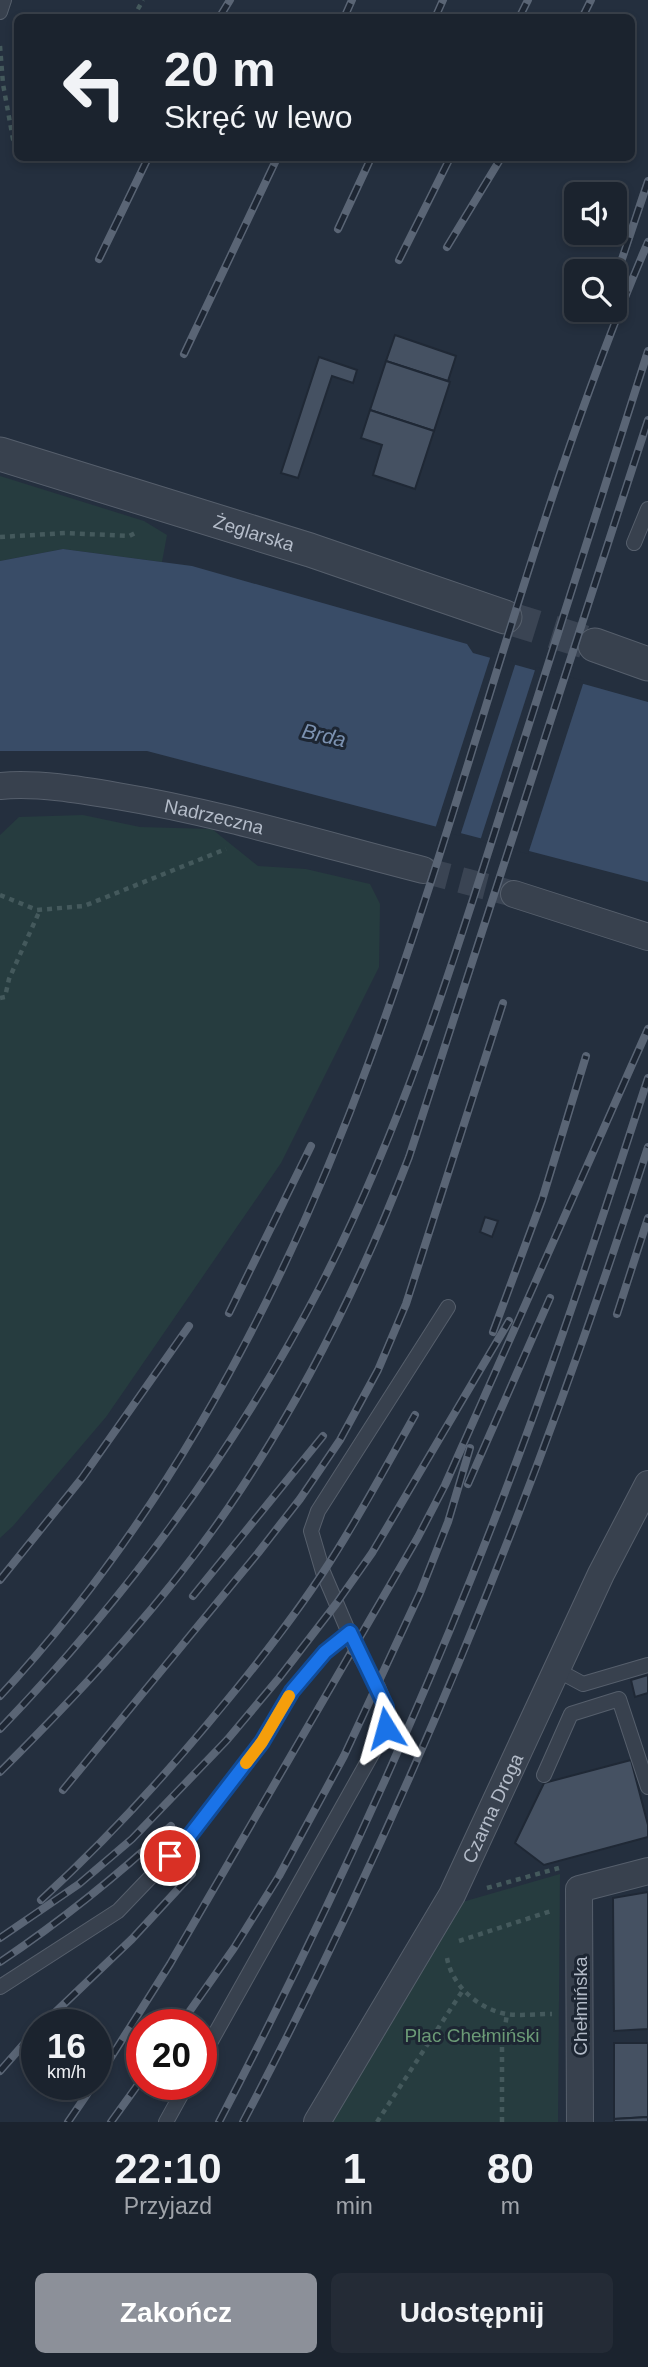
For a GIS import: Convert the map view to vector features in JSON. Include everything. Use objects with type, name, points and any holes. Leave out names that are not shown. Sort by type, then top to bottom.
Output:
[{"type":"street","name":"Żeglarska","points":[[2,452],[310,550],[505,617]]},
{"type":"street","points":[[595,645],[648,664]]},
{"type":"street","name":"Nadrzeczna","points":[[0,786],[92,792],[203,813],[423,870]]},
{"type":"street","points":[[514,894],[648,937]]},
{"type":"street","name":"Czarna Droga","points":[[317,2122],[437,1941],[452,1895],[601,1574],[648,1484]]},
{"type":"street","points":[[579,1889],[648,1871]]},
{"type":"street","name":"Chełmińska","points":[[579,1889],[580,2122]]},
{"type":"lane","points":[[0,12],[4,0]]},
{"type":"lane","points":[[634,543],[648,509]]},
{"type":"lane","points":[[217,2030],[386,1728],[386,1707],[336,1604],[311,1531],[318,1511],[448,1307]]},
{"type":"lane","points":[[0,1987],[118,1911],[188,1838],[262,1742],[292,1691],[325,1652],[350,1632]]},
{"type":"lane","points":[[557,1670],[583,1684],[648,1665]]},
{"type":"lane","points":[[544,1775],[571,1714],[619,1699],[648,1787]]},
{"type":"lane","points":[[166,2122],[178,2100]]},
{"type":"path","points":[[0,46],[3,84],[14,140]]},
{"type":"path","points":[[0,537],[66,533],[129,536],[146,527],[165,505]]},
{"type":"path","points":[[0,894],[41,910],[84,906],[272,831]]},
{"type":"path","points":[[0,998],[5,997],[9,979],[41,910]]},
{"type":"path","points":[[452,1895],[564,1867]]},
{"type":"path","points":[[552,1870],[552,1884]]},
{"type":"path","points":[[552,2001],[553,2014],[507,2014],[483,2005],[463,1990],[437,1941],[552,1911],[579,1889]]},
{"type":"path","points":[[552,1911],[552,1924]]},
{"type":"path","points":[[377,2122],[463,1990]]},
{"type":"path","points":[[502,2122],[502,2046],[507,2014]]},
{"type":"green space","points":[[0,476],[144,521],[167,535],[162,562],[63,549],[0,561]]},
{"type":"green space","points":[[83,815],[140,827],[212,829],[258,866],[306,869],[370,884],[380,904],[379,967],[281,1163],[106,1417],[0,1538],[0,835],[19,817]]},
{"type":"green space","name":"Plac Chełmiński","points":[[560,1874],[558,2122],[317,2122],[445,1907]]},
{"type":"water","name":"Brda","points":[[63,549],[192,566],[467,644],[473,653],[648,702],[648,882],[147,751],[0,751],[0,561]]},
{"type":"pier","points":[[491,655],[516,662],[460,836],[435,829]]},
{"type":"pier","points":[[536,667],[584,681],[528,854],[480,841]]},
{"type":"building","points":[[395,335],[456,356],[448,381],[386,361]]},
{"type":"building","points":[[319,357],[357,370],[353,383],[332,376],[298,478],[281,473]]},
{"type":"building","points":[[386,361],[450,382],[434,431],[370,410]]},
{"type":"building","points":[[370,410],[434,431],[415,489],[373,475],[382,445],[361,438]]},
{"type":"building","points":[[485,1217],[498,1221],[492,1237],[480,1232]]},
{"type":"building","points":[[648,1675],[648,1693],[635,1697],[631,1680]]},
{"type":"building","points":[[631,1760],[648,1825],[648,1837],[544,1865],[515,1843],[544,1783]]},
{"type":"building","points":[[648,1892],[648,2029],[614,2031],[613,1898]]},
{"type":"building","points":[[614,2043],[648,2043],[648,2117],[614,2119]]},
{"type":"building","points":[[648,2117],[648,2122],[614,2122],[614,2119]]},
{"type":"tunnel","points":[[505,617],[595,645]]},
{"type":"tunnel","points":[[423,870],[514,894]]},
{"type":"railway","points":[[221,14],[230,0]]},
{"type":"railway","points":[[346,14],[352,0]]},
{"type":"railway","points":[[437,14],[443,0]]},
{"type":"railway","points":[[521,14],[528,0]]},
{"type":"railway","points":[[584,14],[591,0]]},
{"type":"railway","points":[[99,259],[147,161]]},
{"type":"railway","points":[[184,354],[276,161]]},
{"type":"railway","points":[[338,229],[370,161]]},
{"type":"railway","points":[[399,260],[448,161]]},
{"type":"railway","points":[[447,247],[499,161]]},
{"type":"railway","points":[[622,259],[648,181]]},
{"type":"railway","points":[[0,1696],[61,1626],[117,1552],[169,1476],[260,1314],[300,1230],[337,1145],[406,957],[536,546],[607,342],[648,242]]},
{"type":"railway","points":[[0,1729],[47,1679],[135,1574],[216,1462],[288,1345],[349,1228],[399,1110],[443,991],[648,351]]},
{"type":"railway","points":[[0,1772],[128,1637],[187,1565],[266,1449],[334,1328],[392,1201],[409,1157],[648,420]]},
{"type":"railway","points":[[63,1790],[258,1553],[300,1499],[340,1440],[378,1370],[406,1304],[503,1003]]},
{"type":"railway","points":[[112,2056],[170,1964],[418,1537],[445,1485],[648,1029]]},
{"type":"railway","points":[[493,1332],[542,1200],[586,1056]]},
{"type":"railway","points":[[219,2122],[351,1855],[470,1581],[563,1331],[648,1078]]},
{"type":"railway","points":[[229,1313],[311,1146]]},
{"type":"railway","points":[[243,2122],[361,1885],[467,1643],[562,1397],[648,1147]]},
{"type":"railway","points":[[617,1314],[648,1218]]},
{"type":"railway","points":[[468,1484],[550,1298]]},
{"type":"railway","points":[[0,1938],[79,1884],[132,1839],[227,1740],[279,1678],[372,1553],[509,1321]]},
{"type":"railway","points":[[0,1580],[82,1478],[189,1326]]},
{"type":"railway","points":[[41,1900],[146,1794],[267,1651],[336,1552],[415,1415]]},
{"type":"railway","points":[[193,1596],[323,1436]]},
{"type":"railway","points":[[191,2009],[234,1948],[279,1876],[344,1756],[420,1593],[448,1522],[470,1448]]},
{"type":"railway","points":[[0,1962],[88,1897],[171,1826]]},
{"type":"railway","points":[[59,2009],[132,1939],[192,1874]]},
{"type":"railway","points":[[0,2071],[21,2047]]},
{"type":"railway","points":[[68,2122],[83,2100]]},
{"type":"railway","points":[[111,2122],[127,2100]]},
{"type":"slow traffic","points":[[246,1763],[262,1742],[289,1696]]},
{"type":"route","points":[[170,1856],[188,1838],[262,1742],[292,1691],[325,1652],[350,1632],[386,1707],[386,1728]]}]
